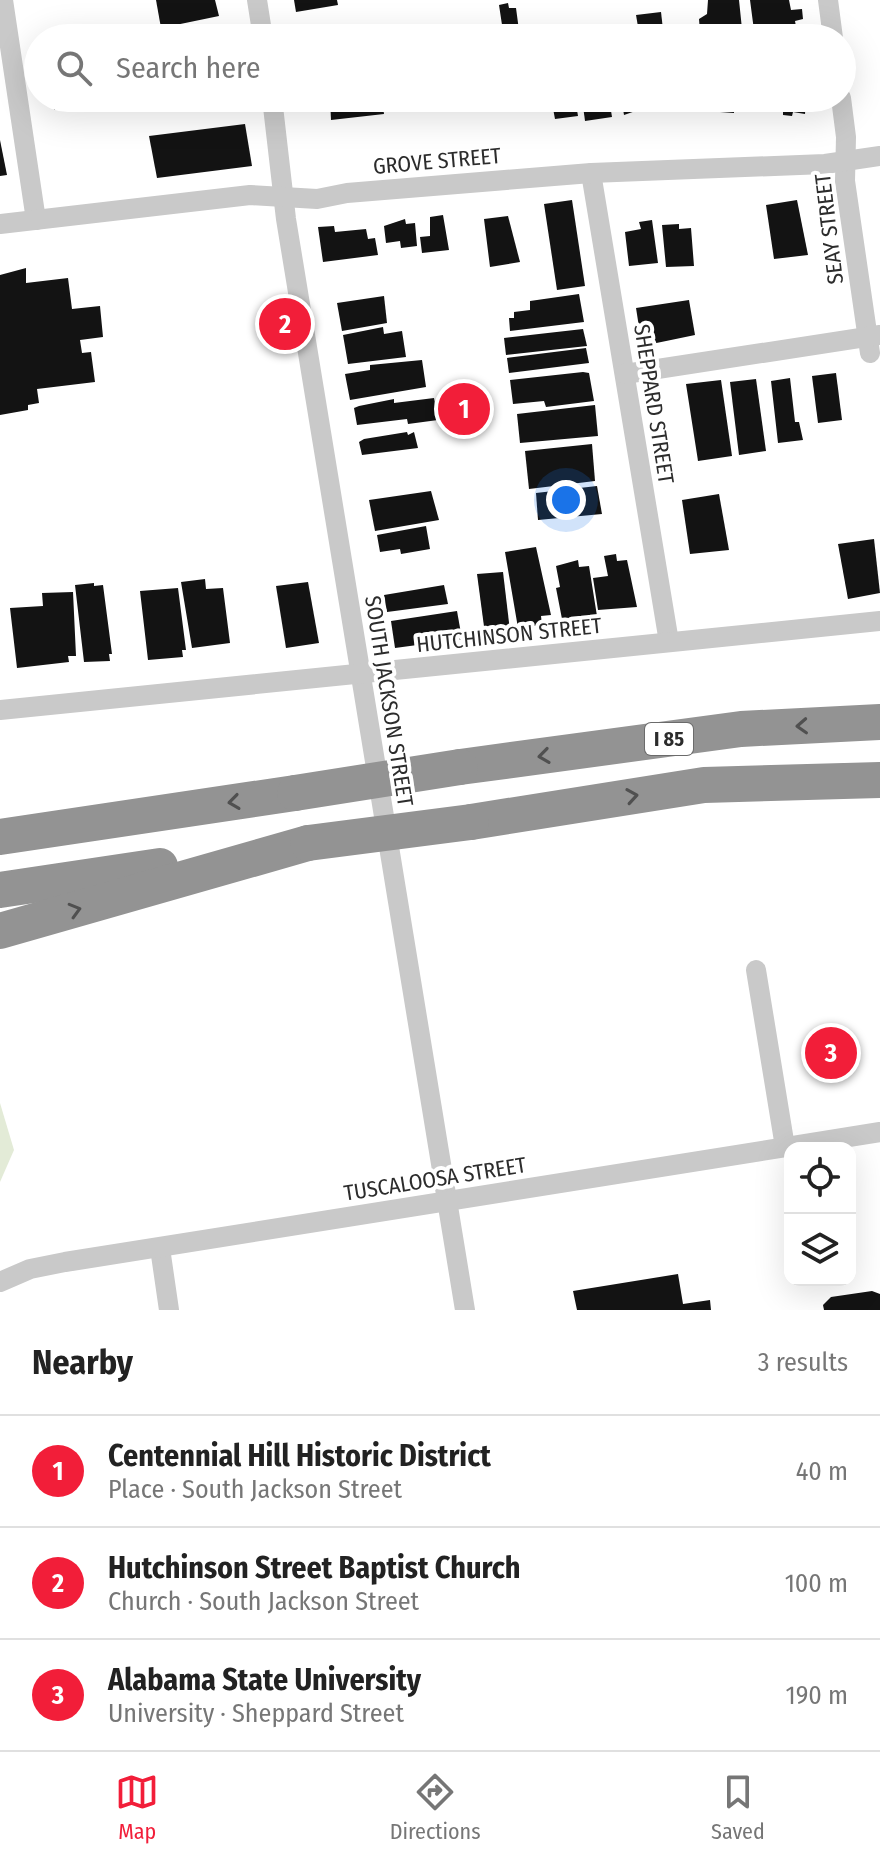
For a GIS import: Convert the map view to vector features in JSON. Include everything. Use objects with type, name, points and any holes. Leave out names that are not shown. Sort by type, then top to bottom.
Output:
[{"type":"highway","name":"I 85","points":[[0,837],[460,767],[741,729],[880,722]]},
{"type":"highway","name":"I 85","points":[[0,890],[704,785],[880,780]]},
{"type":"highway","points":[[0,814],[173,811]]},
{"type":"highway","points":[[0,931],[308,843]]},
{"type":"street","points":[[3,0],[36,220]]},
{"type":"street","points":[[257,0],[261,24]]},
{"type":"street","points":[[828,0],[831,24]]},
{"type":"street","name":"SOUTH JACKSON STREET","points":[[274,112],[359,675],[465,1310]]},
{"type":"street","name":"SEAY STREET","points":[[842,112],[845,181],[873,342]]},
{"type":"street","name":"GROVE STREET","points":[[0,224],[250,195],[317,199],[347,193],[591,173],[845,161],[880,156]]},
{"type":"street","name":"SHEPPARD STREET","points":[[591,173],[669,642]]},
{"type":"street","points":[[625,374],[873,342]]},
{"type":"street","name":"HUTCHINSON STREET","points":[[0,710],[880,621]]},
{"type":"street","points":[[756,970],[784,1142]]},
{"type":"street","name":"TUSCALOOSA STREET","points":[[817,1142],[880,1132]]},
{"type":"street","name":"TUSCALOOSA STREET","points":[[0,1282],[30,1269],[784,1147]]},
{"type":"street","points":[[160,1248],[169,1310]]},
{"type":"green space","points":[[0,1103],[14,1150],[0,1182]]},
{"type":"building","points":[[156,0],[215,0],[219,16],[180,24],[160,24]]},
{"type":"building","points":[[294,0],[337,0],[338,5],[296,12]]},
{"type":"building","points":[[708,0],[739,0],[741,24],[699,24],[699,19],[707,14]]},
{"type":"building","points":[[750,0],[789,0],[791,10],[802,9],[803,19],[795,21],[796,24],[753,24]]},
{"type":"building","points":[[508,3],[509,8],[516,8],[518,24],[502,24],[499,5]]},
{"type":"building","points":[[661,12],[662,24],[638,24],[636,15]]},
{"type":"building","points":[[331,112],[384,112],[384,114],[331,120]]},
{"type":"building","points":[[554,112],[577,112],[578,116],[555,119]]},
{"type":"building","points":[[584,112],[611,112],[612,117],[585,121]]},
{"type":"building","points":[[245,124],[252,166],[157,178],[149,136]]},
{"type":"building","points":[[0,140],[7,175],[0,176]]},
{"type":"building","points":[[572,200],[585,286],[557,290],[544,204]]},
{"type":"building","points":[[797,200],[808,255],[774,259],[766,205]]},
{"type":"building","points":[[443,215],[449,250],[422,253],[420,237],[430,236],[430,217]]},
{"type":"building","points":[[508,216],[520,262],[490,267],[484,219]]},
{"type":"building","points":[[405,219],[406,224],[415,223],[417,246],[401,248],[400,241],[386,243],[384,226]]},
{"type":"building","points":[[652,220],[658,263],[629,266],[625,232],[641,229],[639,222]]},
{"type":"building","points":[[679,224],[679,229],[691,228],[694,266],[666,267],[662,225]]},
{"type":"building","points":[[334,226],[335,232],[366,229],[368,239],[375,238],[378,255],[323,262],[318,227]]},
{"type":"building","points":[[26,268],[26,283],[68,278],[72,309],[100,306],[103,337],[80,340],[82,353],[91,352],[95,382],[37,389],[39,403],[28,405],[28,410],[0,415],[0,275]]},
{"type":"building","points":[[579,294],[584,322],[510,331],[509,318],[514,318],[514,312],[530,310],[530,301]]},
{"type":"building","points":[[384,296],[387,323],[342,331],[337,303]]},
{"type":"building","points":[[689,300],[695,335],[642,346],[636,308]]},
{"type":"building","points":[[383,327],[384,334],[402,331],[406,357],[348,364],[343,335]]},
{"type":"building","points":[[583,329],[587,346],[506,355],[504,338]]},
{"type":"building","points":[[586,348],[589,363],[509,373],[507,358]]},
{"type":"building","points":[[422,360],[426,387],[350,400],[345,374],[370,370],[370,365]]},
{"type":"building","points":[[589,373],[594,401],[546,407],[544,401],[513,404],[510,380]]},
{"type":"building","points":[[836,373],[842,420],[818,423],[812,376]]},
{"type":"building","points":[[790,378],[795,422],[799,422],[803,440],[778,443],[771,381]]},
{"type":"building","points":[[756,379],[766,451],[739,455],[730,382]]},
{"type":"building","points":[[721,380],[732,456],[698,461],[686,384]]},
{"type":"building","points":[[434,398],[438,420],[408,424],[407,419],[357,425],[354,408],[359,406],[394,399],[394,403]]},
{"type":"building","points":[[595,405],[598,436],[520,443],[517,414]]},
{"type":"building","points":[[407,432],[408,435],[414,432],[418,448],[362,455],[359,442],[364,439]]},
{"type":"building","points":[[592,444],[595,481],[529,489],[525,451]]},
{"type":"building","points":[[597,486],[602,514],[538,520],[536,493]]},
{"type":"building","points":[[431,491],[439,520],[375,531],[369,500]]},
{"type":"building","points":[[719,494],[729,550],[690,554],[682,500]]},
{"type":"building","points":[[426,526],[430,549],[401,554],[400,549],[380,552],[377,535]]},
{"type":"building","points":[[874,539],[880,593],[848,599],[838,544]]},
{"type":"building","points":[[536,547],[551,615],[541,616],[542,625],[518,628],[505,552]]},
{"type":"building","points":[[616,554],[617,561],[627,560],[637,607],[598,610],[593,578],[608,576],[604,556]]},
{"type":"building","points":[[578,560],[579,567],[589,566],[597,616],[562,619],[556,588],[560,587],[556,566]]},
{"type":"building","points":[[503,572],[510,631],[485,634],[477,574]]},
{"type":"building","points":[[205,579],[206,589],[223,588],[230,643],[192,648],[181,582]]},
{"type":"building","points":[[308,582],[319,643],[286,648],[276,586]]},
{"type":"building","points":[[94,583],[94,586],[103,585],[112,654],[109,654],[110,661],[84,662],[75,585]]},
{"type":"building","points":[[444,585],[448,604],[387,612],[384,595]]},
{"type":"building","points":[[178,588],[186,650],[182,650],[183,657],[148,660],[140,591]]},
{"type":"building","points":[[73,592],[76,656],[68,656],[69,662],[17,668],[10,608],[43,606],[42,593]]},
{"type":"building","points":[[457,611],[462,639],[395,648],[391,621]]},
{"type":"building","points":[[678,1274],[683,1304],[710,1300],[711,1310],[577,1310],[573,1291]]},
{"type":"building","points":[[872,1291],[880,1294],[880,1310],[824,1310],[823,1305],[831,1297]]},
{"type":"place","name":"Hutchinson Street Baptist Church","points":[[285,324]]},
{"type":"place","name":"Centennial Hill Historic District","points":[[464,409]]},
{"type":"place","name":"Alabama State University","points":[[831,1053]]}]
